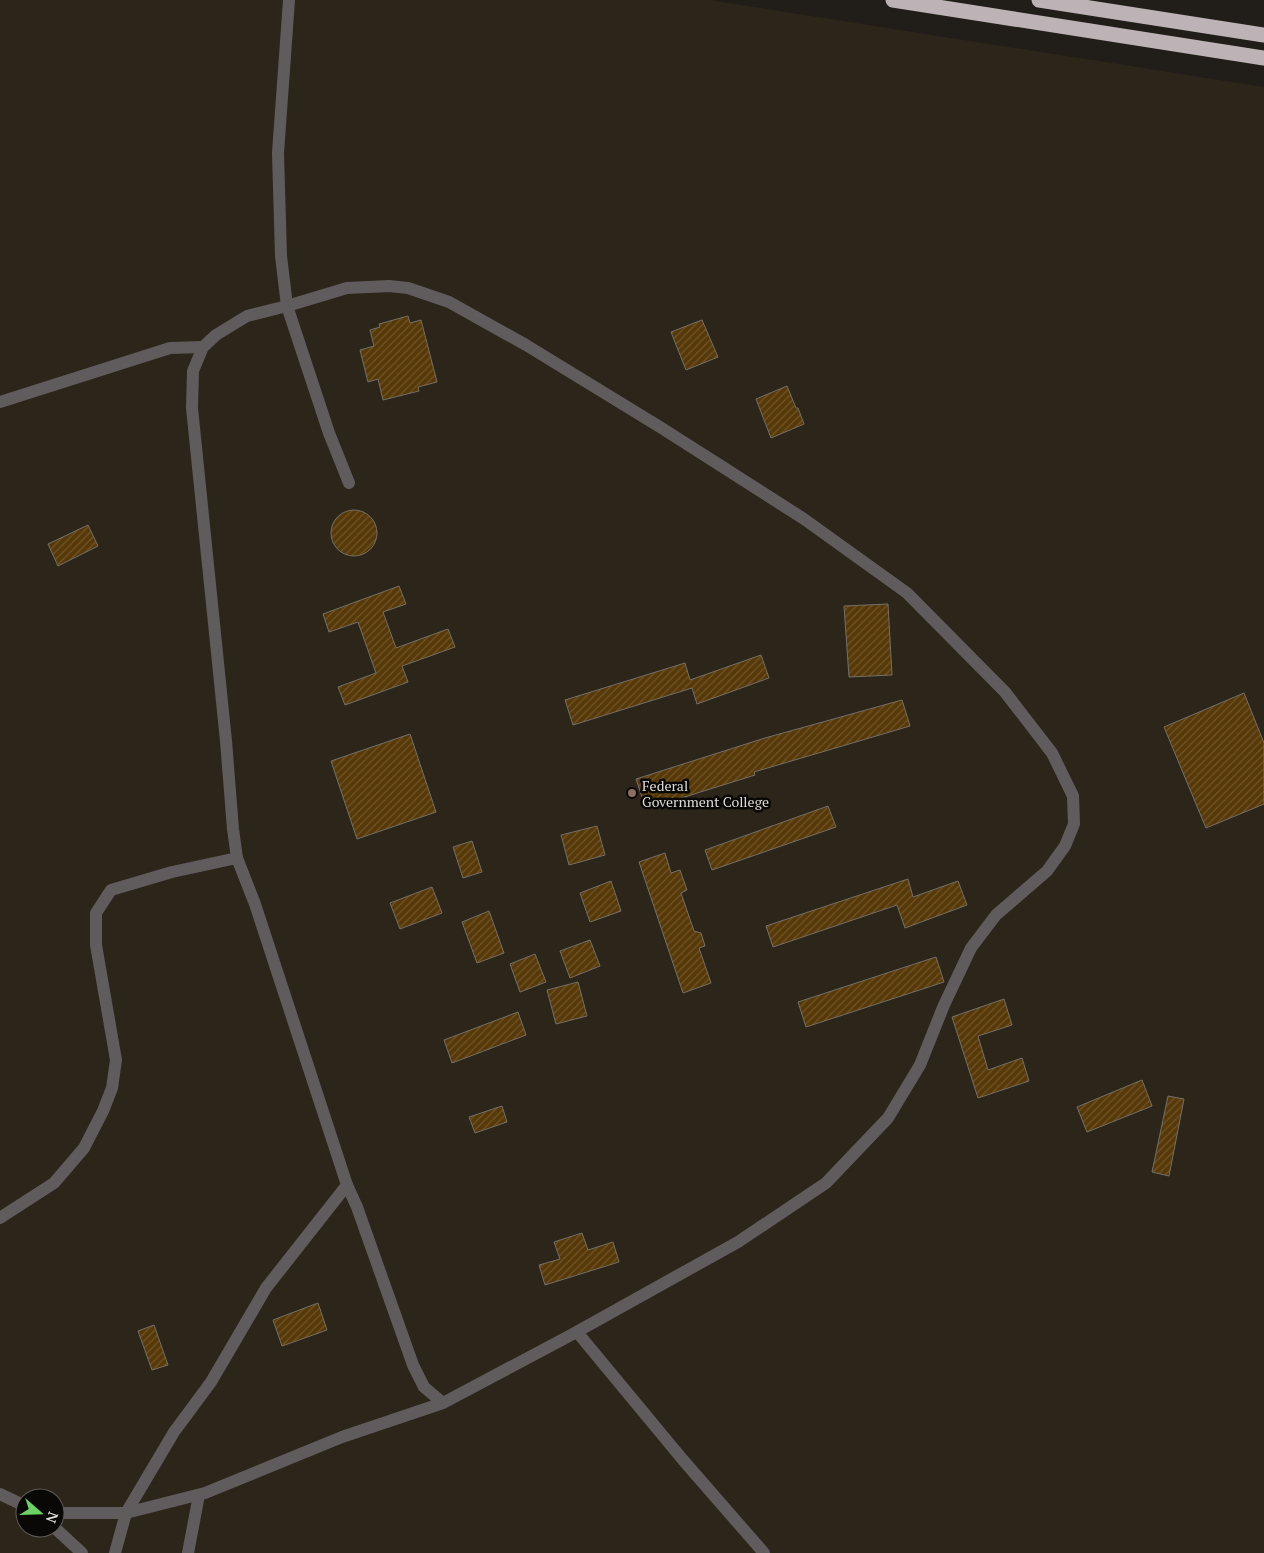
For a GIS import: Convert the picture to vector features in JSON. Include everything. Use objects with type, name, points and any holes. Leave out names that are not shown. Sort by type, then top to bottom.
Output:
[{"type":"highway","points":[[893,0],[1264,58]]},
{"type":"highway","points":[[1039,0],[1264,36]]},
{"type":"street","points":[[289,0],[278,153],[281,256],[287,306],[329,433],[349,483]]},
{"type":"street","points":[[65,1513],[126,1513],[200,1495],[342,1438],[442,1403],[577,1332],[738,1242],[826,1183],[888,1118],[920,1065],[944,1005],[971,948],[996,915],[1047,871],[1066,846],[1074,824],[1073,796],[1052,753],[1005,692],[907,593],[804,519],[660,427],[449,302],[408,288],[389,286],[346,288],[247,316],[216,335],[203,347],[194,371],[192,408],[237,858],[255,904],[347,1186],[357,1207],[413,1365],[424,1387],[442,1403]]},
{"type":"street","points":[[0,402],[170,348],[203,347]]},
{"type":"street","points":[[0,1218],[54,1183],[84,1148],[103,1111],[112,1088],[116,1060],[96,945],[96,913],[111,890],[172,872],[237,858]]},
{"type":"street","points":[[114,1553],[126,1513],[174,1432],[212,1382],[266,1288],[347,1186]]},
{"type":"street","points":[[577,1332],[683,1460],[764,1553]]},
{"type":"street","points":[[0,1494],[15,1501]]},
{"type":"street","points":[[188,1553],[200,1495]]},
{"type":"street","points":[[65,1537],[82,1553]]},
{"type":"shaded area","name":"Federal Government College","points":[[0,0],[709,0],[1264,87],[1264,1553],[0,1553]]},
{"type":"building","points":[[408,316],[410,323],[421,320],[437,382],[418,387],[419,391],[383,400],[378,379],[368,382],[360,350],[374,346],[370,330],[380,327],[379,324]]},
{"type":"building","points":[[702,320],[718,357],[686,370],[671,332]]},
{"type":"building","points":[[787,386],[804,424],[771,438],[756,399]]},
{"type":"building","points":[[359,510],[371,516],[376,524],[376,542],[371,550],[363,555],[349,556],[337,550],[332,542],[331,528],[337,516],[345,511]]},
{"type":"building","points":[[88,525],[98,546],[58,566],[48,544]]},
{"type":"building","points":[[399,586],[406,604],[383,612],[396,648],[448,629],[455,647],[402,666],[408,682],[345,705],[338,687],[376,673],[358,622],[329,632],[323,614]]},
{"type":"building","points":[[888,604],[892,675],[849,677],[844,606]]},
{"type":"building","points":[[761,655],[769,678],[697,704],[692,688],[573,725],[565,700],[685,663],[690,680]]},
{"type":"building","points":[[1244,693],[1264,743],[1264,804],[1206,828],[1164,727]]},
{"type":"building","points":[[902,700],[910,726],[754,772],[755,775],[646,809],[636,779],[765,738]]},
{"type":"building","points":[[410,734],[436,812],[357,839],[331,761]]},
{"type":"building","points":[[828,806],[836,827],[712,870],[705,850]]},
{"type":"building","points":[[597,826],[605,855],[569,865],[561,835]]},
{"type":"building","points":[[472,841],[482,872],[463,878],[453,847]]},
{"type":"building","points":[[665,853],[671,873],[680,870],[687,890],[681,893],[694,931],[701,933],[705,946],[699,948],[711,983],[683,993],[639,862]]},
{"type":"building","points":[[908,879],[913,897],[958,881],[967,905],[905,928],[897,905],[773,947],[766,926]]},
{"type":"building","points":[[611,881],[621,911],[590,922],[580,893]]},
{"type":"building","points":[[432,887],[442,913],[400,929],[390,903]]},
{"type":"building","points":[[489,911],[504,953],[477,963],[462,922]]},
{"type":"building","points":[[590,940],[600,966],[570,978],[560,951]]},
{"type":"building","points":[[535,954],[546,982],[520,992],[510,964]]},
{"type":"building","points":[[936,957],[944,982],[806,1027],[798,1002]]},
{"type":"building","points":[[578,982],[587,1016],[556,1024],[547,990]]},
{"type":"building","points":[[1004,999],[1012,1025],[978,1036],[988,1070],[1022,1058],[1029,1081],[978,1098],[952,1017]]},
{"type":"building","points":[[518,1012],[526,1035],[452,1063],[444,1040]]},
{"type":"building","points":[[1142,1080],[1152,1106],[1087,1132],[1077,1107]]},
{"type":"building","points":[[1168,1096],[1184,1099],[1169,1176],[1152,1172]]},
{"type":"building","points":[[502,1106],[507,1122],[475,1133],[469,1117]]},
{"type":"building","points":[[582,1233],[588,1250],[613,1242],[619,1262],[545,1285],[539,1265],[560,1259],[554,1242]]},
{"type":"building","points":[[318,1303],[327,1330],[282,1346],[273,1320]]},
{"type":"building","points":[[154,1325],[168,1365],[152,1370],[138,1331]]},
{"type":"place","name":"Federal Government College","points":[[632,793]]}]
